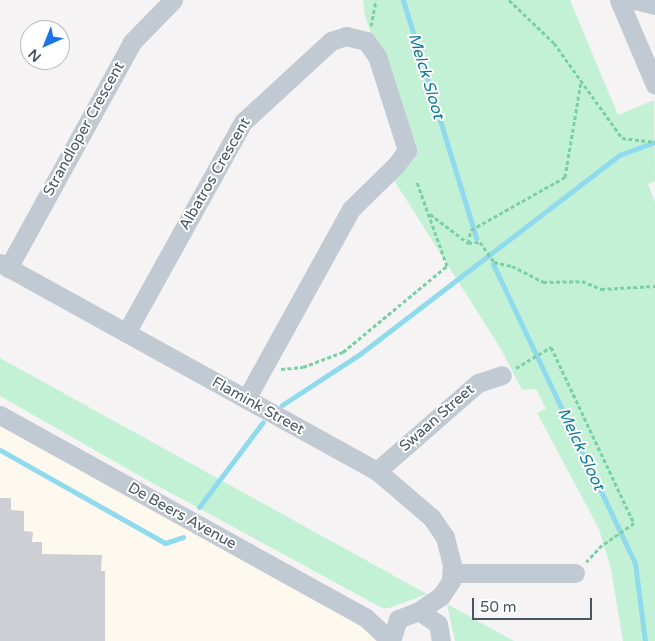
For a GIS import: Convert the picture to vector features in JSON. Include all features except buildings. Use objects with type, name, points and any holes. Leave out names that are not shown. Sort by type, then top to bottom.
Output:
[{"type":"street","name":"Strandloper Crescent","points":[[4,266],[132,42],[172,0]]},
{"type":"street","points":[[619,0],[655,85]]},
{"type":"street","points":[[634,0],[655,5]]},
{"type":"street","name":"Albatros Crescent","points":[[126,333],[243,122],[331,41],[346,36],[366,41]]},
{"type":"street","points":[[246,399],[350,209],[397,164],[407,150],[377,56],[366,41]]},
{"type":"street","name":"Flamink Street","points":[[4,266],[376,471],[437,523],[446,538],[453,573]]},
{"type":"street","name":"Swaan Street","points":[[376,471],[478,382],[502,375]]},
{"type":"street","name":"De Beers Avenue","points":[[0,415],[365,616],[391,641]]},
{"type":"street","points":[[440,632],[442,596],[453,573],[575,573]]},
{"type":"street","points":[[391,641],[398,619],[419,611],[442,596]]},
{"type":"street","points":[[419,611],[427,613],[440,632]]},
{"type":"street","name":"De Beers Avenue","points":[[365,616],[398,619]]},
{"type":"path","points":[[366,41],[376,0]]},
{"type":"path","points":[[508,0],[554,43],[622,138],[655,142]]},
{"type":"path","points":[[468,243],[471,230],[565,177],[581,81]]},
{"type":"path","points":[[264,365],[274,369],[303,368],[343,352],[448,266],[417,182]]},
{"type":"path","points":[[428,213],[468,243],[480,242],[494,262],[512,266],[543,282],[582,281],[601,290],[655,286]]},
{"type":"path","points":[[502,375],[551,346],[634,523],[602,545],[575,573]]},
{"type":"shaded area","points":[[0,419],[403,641],[0,641]]},
{"type":"green space","points":[[363,0],[570,0],[618,115],[654,100],[655,181],[648,184],[655,202],[655,641],[623,641],[611,569],[599,529],[537,413],[546,409],[536,389],[522,390],[501,349],[390,174],[408,136],[365,16]]},
{"type":"green space","points":[[0,358],[427,594],[389,608],[382,608],[147,480],[0,396]]},
{"type":"green space","points":[[447,604],[514,641],[455,641]]},
{"type":"waterway","name":"Melck Sloot","points":[[403,0],[476,238]]},
{"type":"waterway","points":[[282,405],[360,354],[619,155],[655,142]]},
{"type":"waterway","name":"Melck Sloot","points":[[493,264],[635,563],[645,641]]},
{"type":"waterway","points":[[199,507],[263,422]]},
{"type":"waterway","points":[[0,450],[165,543],[183,537]]}]
